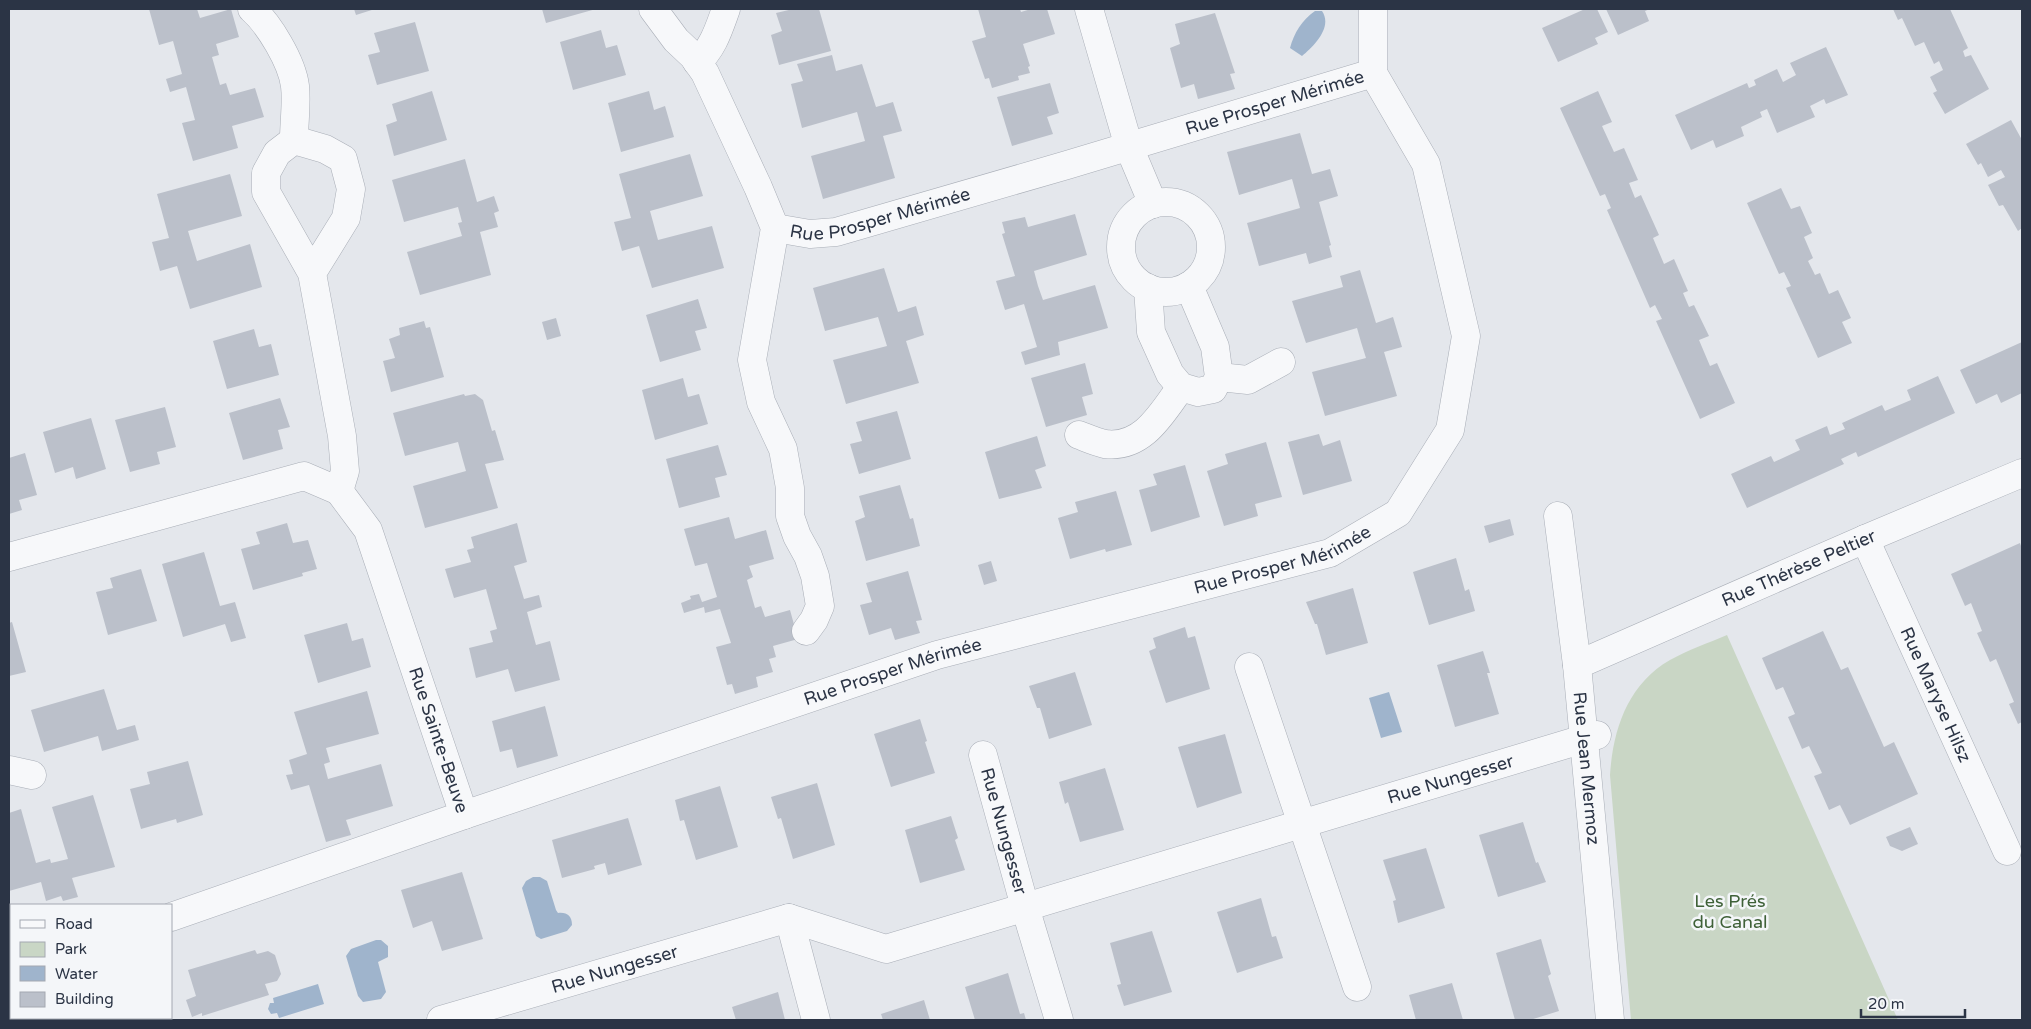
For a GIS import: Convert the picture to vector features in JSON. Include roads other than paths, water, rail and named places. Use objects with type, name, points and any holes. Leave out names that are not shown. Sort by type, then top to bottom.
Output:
[{"type":"street","points":[[252,9],[261,17],[282,50],[295,85],[294,140]]},
{"type":"street","name":"Rue Prosper Mérimée","points":[[653,9],[676,40],[705,73],[775,228],[752,360],[760,402],[783,449],[790,488],[790,516],[815,576],[820,606],[814,620],[806,631]]},
{"type":"street","points":[[697,62],[705,56],[718,32],[726,9]]},
{"type":"street","points":[[1090,9],[1129,147],[1153,204]]},
{"type":"street","points":[[1373,9],[1373,72]]},
{"type":"street","name":"Rue Prosper Mérimée","points":[[464,815],[937,656],[1330,553],[1398,513],[1450,430],[1466,336],[1426,164],[1373,72],[1129,147],[836,232],[810,234],[775,228]]},
{"type":"street","points":[[294,140],[325,149],[343,159],[351,190],[346,218],[312,273]]},
{"type":"street","points":[[294,140],[277,153],[266,173],[266,192],[312,273],[342,436],[345,471],[338,491]]},
{"type":"street","points":[[1168,202],[1194,212],[1204,222],[1210,236],[1211,250],[1208,264],[1200,276],[1189,286],[1176,291],[1162,292],[1148,288],[1135,279],[1126,266],[1121,252],[1123,236],[1129,222],[1140,211],[1153,204],[1168,202]]},
{"type":"street","points":[[1148,288],[1151,332],[1170,374],[1181,387],[1198,392],[1213,389],[1218,377],[1214,347],[1189,286]]},
{"type":"street","points":[[1218,377],[1248,380],[1280,362]]},
{"type":"street","points":[[1079,435],[1105,444],[1126,442],[1144,433],[1155,423],[1181,387]]},
{"type":"street","name":"Rue Thérèse Peltier","points":[[1577,665],[1865,538],[2022,473]]},
{"type":"street","name":"Rue Sainte-Beuve","points":[[9,556],[304,476],[338,491],[368,530],[464,815],[172,917]]},
{"type":"street","name":"Rue Jean Mermoz","points":[[1558,516],[1577,665],[1591,737],[1610,1020]]},
{"type":"street","name":"Rue Maryse Hilsz","points":[[1865,538],[2007,851]]},
{"type":"street","points":[[1249,667],[1357,987]]},
{"type":"street","name":"Rue Nungesser","points":[[441,1020],[789,918],[886,949],[1591,737]]},
{"type":"street","name":"Rue Nungesser","points":[[983,755],[1025,907],[1059,1020]]},
{"type":"street","points":[[789,918],[816,1020]]},
{"type":"water","points":[[1315,11],[1322,11],[1325,17],[1324,30],[1317,42],[1302,56],[1290,48],[1299,27]]},
{"type":"water","points":[[1389,692],[1402,732],[1381,738],[1369,698]]},
{"type":"water","points":[[533,877],[540,877],[547,881],[556,910],[558,913],[564,913],[570,917],[572,925],[567,931],[541,939],[536,936],[522,888],[526,881]]},
{"type":"water","points":[[381,940],[388,946],[388,957],[378,962],[386,992],[381,999],[363,1002],[358,996],[346,956],[351,949]]},
{"type":"water","points":[[318,984],[324,1004],[279,1018],[277,1013],[271,1014],[268,1009],[270,1003],[274,1003],[273,998]]},
{"type":"park label","name":"Les Prés du Canal","points":[[1730,911]]}]
